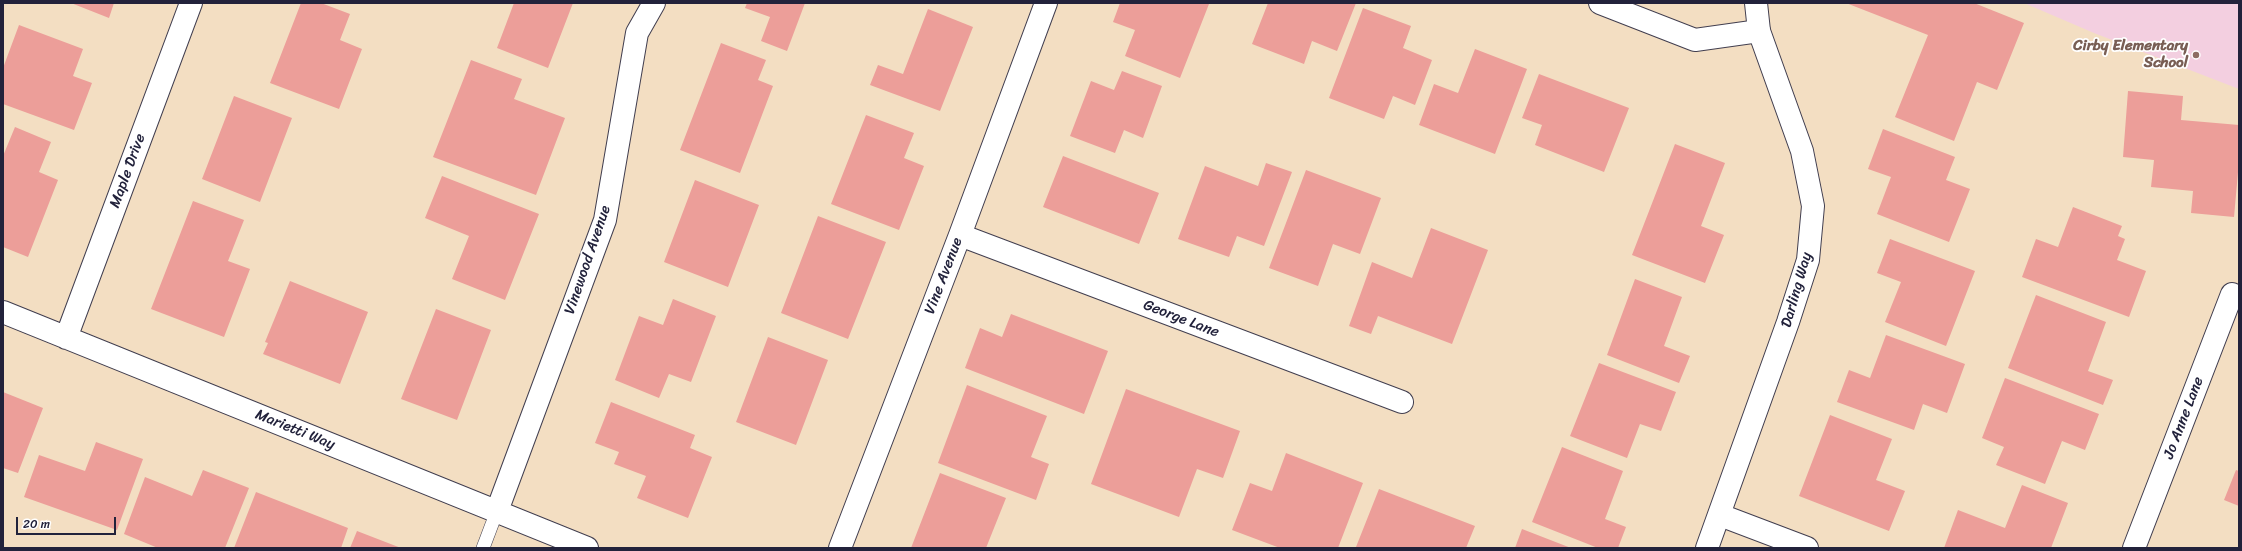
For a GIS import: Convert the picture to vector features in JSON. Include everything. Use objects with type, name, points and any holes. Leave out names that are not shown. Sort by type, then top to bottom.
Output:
[{"type":"street","name":"Maple Drive","points":[[66,338],[191,3]]},
{"type":"street","name":"Vinewood Avenue","points":[[497,511],[605,220],[637,33],[654,3]]},
{"type":"street","name":"Vine Avenue","points":[[840,548],[960,235],[1046,3]]},
{"type":"street","points":[[1600,3],[1695,40],[1759,31]]},
{"type":"street","name":"Darling Way","points":[[1707,548],[1788,322],[1806,267],[1813,206],[1802,151],[1759,31],[1756,3]]},
{"type":"street","name":"George Lane","points":[[960,235],[1402,402]]},
{"type":"street","name":"Jo Anne Lane","points":[[2134,548],[2232,294],[2239,297]]},
{"type":"street","name":"Marietti Way","points":[[3,312],[587,548]]},
{"type":"street","points":[[1720,515],[1807,548]]},
{"type":"lane","points":[[483,548],[497,511]]},
{"type":"shaded area","name":"Cirby Elementary School","points":[[2024,3],[2239,3],[2239,89],[2094,33]]},
{"type":"building","points":[[71,3],[114,3],[109,18]]},
{"type":"building","points":[[301,3],[321,3],[350,14],[340,40],[362,49],[339,109],[270,83]]},
{"type":"building","points":[[514,3],[573,3],[548,68],[497,48]]},
{"type":"building","points":[[747,3],[805,3],[787,51],[761,41],[770,17],[745,8]]},
{"type":"building","points":[[1120,3],[1209,4],[1180,78],[1125,56],[1135,30],[1113,22]]},
{"type":"building","points":[[1268,3],[1356,3],[1337,51],[1312,41],[1304,64],[1252,44]]},
{"type":"building","points":[[1846,3],[1974,3],[2024,23],[1997,90],[1977,82],[1954,141],[1895,117],[1928,35]]},
{"type":"building","points":[[1363,8],[1411,26],[1403,48],[1432,60],[1415,105],[1393,96],[1384,119],[1329,98]]},
{"type":"building","points":[[928,9],[973,27],[940,111],[870,85],[878,65],[903,74]]},
{"type":"building","points":[[19,25],[83,49],[73,76],[92,83],[74,130],[3,104],[3,68]]},
{"type":"building","points":[[721,43],[766,60],[758,80],[773,86],[740,173],[680,150]]},
{"type":"building","points":[[1475,49],[1527,69],[1495,154],[1419,125],[1434,84],[1458,93]]},
{"type":"building","points":[[471,60],[522,79],[514,99],[565,118],[536,195],[433,157]]},
{"type":"building","points":[[1122,71],[1162,86],[1143,138],[1124,130],[1115,153],[1070,136],[1091,81],[1114,90]]},
{"type":"building","points":[[1539,74],[1629,108],[1604,172],[1535,145],[1542,125],[1522,118]]},
{"type":"building","points":[[2128,91],[2183,96],[2181,120],[2239,125],[2239,161],[2234,217],[2191,213],[2193,191],[2151,187],[2154,160],[2123,157]]},
{"type":"building","points":[[234,96],[292,118],[260,202],[202,179]]},
{"type":"building","points":[[866,115],[914,133],[904,158],[924,166],[899,230],[831,204]]},
{"type":"building","points":[[15,127],[51,142],[39,172],[58,180],[28,257],[3,247],[3,156]]},
{"type":"building","points":[[1883,129],[1955,157],[1946,180],[1970,189],[1949,242],[1877,214],[1891,177],[1868,169]]},
{"type":"building","points":[[1675,144],[1725,163],[1701,226],[1724,235],[1705,283],[1632,255]]},
{"type":"building","points":[[1063,156],[1159,193],[1139,244],[1043,207]]},
{"type":"building","points":[[1266,163],[1292,172],[1264,246],[1237,236],[1229,257],[1178,239],[1205,166],[1258,186]]},
{"type":"building","points":[[1306,170],[1381,198],[1360,254],[1333,244],[1318,286],[1269,268]]},
{"type":"building","points":[[442,176],[539,214],[505,300],[452,279],[469,236],[425,218]]},
{"type":"building","points":[[695,180],[759,205],[728,287],[664,262]]},
{"type":"building","points":[[193,201],[244,220],[228,261],[250,269],[224,337],[151,309]]},
{"type":"building","points":[[2073,207],[2122,226],[2118,236],[2125,239],[2117,260],[2146,271],[2129,317],[2022,277],[2036,239],[2058,247]]},
{"type":"building","points":[[818,216],[886,242],[848,339],[781,313]]},
{"type":"building","points":[[1431,228],[1488,250],[1452,344],[1378,316],[1371,334],[1349,326],[1372,262],[1412,278]]},
{"type":"building","points":[[1890,239],[1975,271],[1946,346],[1885,322],[1901,282],[1877,273]]},
{"type":"building","points":[[1635,279],[1682,297],[1664,346],[1690,356],[1679,383],[1607,355]]},
{"type":"building","points":[[290,281],[368,312],[340,384],[263,354],[268,343],[265,342]]},
{"type":"building","points":[[2036,295],[2106,322],[2088,371],[2113,380],[2103,405],[2008,368]]},
{"type":"building","points":[[673,299],[716,316],[691,382],[669,374],[659,398],[615,380],[639,316],[663,325]]},
{"type":"building","points":[[436,309],[491,330],[457,420],[401,399]]},
{"type":"building","points":[[1011,314],[1108,351],[1084,414],[965,368],[980,328],[1002,337]]},
{"type":"building","points":[[1886,335],[1965,364],[1947,413],[1923,404],[1914,430],[1837,402],[1849,370],[1870,378]]},
{"type":"building","points":[[768,337],[828,360],[796,445],[736,422]]},
{"type":"building","points":[[1599,363],[1676,392],[1661,431],[1640,424],[1627,458],[1570,436]]},
{"type":"building","points":[[2005,378],[2099,414],[2085,450],[2062,441],[2045,484],[1996,465],[2004,447],[1982,438]]},
{"type":"building","points":[[967,385],[1047,416],[1031,457],[1049,464],[1036,500],[938,463]]},
{"type":"building","points":[[1126,389],[1240,431],[1223,478],[1197,469],[1179,517],[1091,484]]},
{"type":"building","points":[[3,392],[43,408],[18,473],[3,468]]},
{"type":"building","points":[[611,402],[695,435],[690,448],[712,457],[688,518],[637,498],[646,476],[614,464],[619,452],[595,443]]},
{"type":"building","points":[[1830,415],[1892,439],[1876,480],[1905,491],[1889,531],[1799,496]]},
{"type":"building","points":[[96,442],[143,459],[117,530],[24,497],[39,455],[85,471]]},
{"type":"building","points":[[1562,447],[1623,471],[1605,519],[1626,527],[1618,548],[1598,548],[1532,522]]},
{"type":"building","points":[[1286,453],[1363,483],[1338,548],[1280,548],[1232,530],[1250,483],[1272,491]]},
{"type":"building","points":[[203,470],[249,488],[225,548],[158,548],[124,534],[145,477],[192,496]]},
{"type":"building","points":[[2236,470],[2239,471],[2239,506],[2224,500]]},
{"type":"building","points":[[940,473],[1006,498],[986,548],[911,548]]},
{"type":"building","points":[[2022,485],[2068,503],[2051,548],[1944,548],[1958,510],[2005,528]]},
{"type":"building","points":[[1379,489],[1475,526],[1466,548],[1356,547]]},
{"type":"building","points":[[256,492],[348,528],[341,548],[234,548]]},
{"type":"building","points":[[1522,529],[1571,548],[1515,548]]},
{"type":"building","points":[[357,531],[401,548],[350,548]]},
{"type":"place","name":"Cirby Elementary School","points":[[2196,55]]}]
